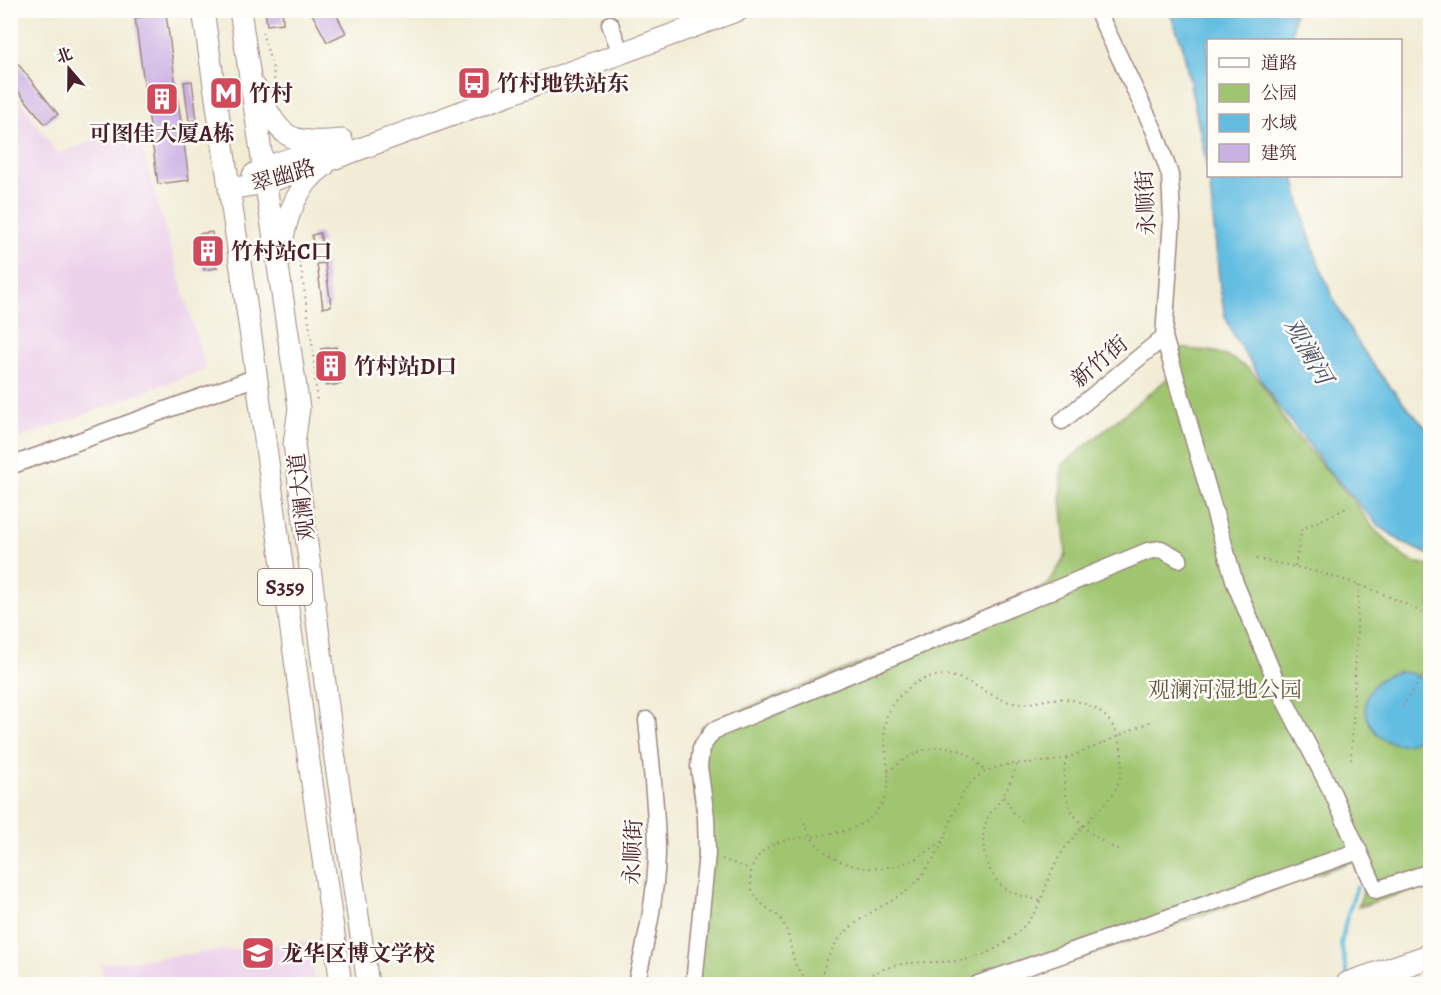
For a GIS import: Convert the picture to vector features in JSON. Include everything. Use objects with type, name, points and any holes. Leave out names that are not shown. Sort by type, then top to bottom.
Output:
[{"type":"highway","points":[[1348,984],[1431,956]]},
{"type":"main road","name":"观澜大道","points":[[203,10],[257,377],[341,984]]},
{"type":"main road","name":"观澜大道","points":[[240,10],[299,408],[294,444],[334,752],[368,984]]},
{"type":"main road","name":"翠幽路","points":[[229,189],[345,147],[697,10]]},
{"type":"main road","name":"翠幽路","points":[[615,40],[739,10]]},
{"type":"main road","points":[[247,64],[263,103],[283,132],[299,141],[345,147]]},
{"type":"main road","points":[[280,281],[284,235],[295,199],[312,175],[334,160],[345,147]]},
{"type":"street","name":"永顺街","points":[[1097,10],[1155,132],[1170,175],[1172,219],[1164,337],[1235,583],[1281,693],[1333,794],[1376,890],[1431,872]]},
{"type":"street","name":"新竹街","points":[[1062,421],[1164,337]]},
{"type":"street","points":[[10,466],[257,377]]},
{"type":"street","points":[[694,984],[707,854],[706,817],[699,767],[701,748],[713,731],[1148,551],[1161,549],[1179,559]]},
{"type":"street","name":"永顺街","points":[[636,984],[650,914],[657,854],[654,778],[647,720]]},
{"type":"street","points":[[978,984],[1359,851]]},
{"type":"path","points":[[260,28],[273,69],[276,93]]},
{"type":"path","points":[[297,246],[313,349],[317,407]]},
{"type":"path","points":[[1295,566],[1302,529],[1350,507]]},
{"type":"path","points":[[1256,559],[1295,566],[1359,584],[1397,598],[1431,617]]},
{"type":"path","points":[[1351,760],[1359,584]]},
{"type":"path","points":[[1402,707],[1431,664]]},
{"type":"path","points":[[847,984],[893,966],[958,961],[989,952],[1020,930],[1041,901],[1056,862],[1082,827],[1115,791],[1120,776],[1122,760],[1118,735],[1099,711],[1082,703],[1064,699],[1032,704],[1016,703],[999,699],[969,680],[943,677],[925,678],[911,686],[897,699],[887,713],[883,730],[889,786],[882,804],[871,817],[857,827],[838,833],[778,842],[765,849],[750,869],[750,882],[755,896],[780,918],[789,937],[796,965],[803,975],[820,984],[833,944],[852,924],[912,888],[937,854],[962,795],[973,781],[985,772],[1000,767],[1066,758],[1118,735],[1154,720]]},
{"type":"path","points":[[888,772],[899,762],[932,746],[966,753],[977,761],[985,772]]},
{"type":"path","points":[[1066,758],[1063,776],[1070,808],[1082,827],[1097,840],[1118,850]]},
{"type":"path","points":[[1017,765],[1004,796],[989,814],[983,829],[983,846],[993,874],[1003,886],[1016,894],[1041,901]]},
{"type":"path","points":[[1004,796],[1013,812],[1024,823]]},
{"type":"path","points":[[802,817],[811,838],[823,850],[841,862],[861,868],[889,868],[910,861],[944,840]]},
{"type":"path","points":[[707,854],[750,869]]},
{"type":"shaded area","points":[[10,86],[58,154],[135,125],[206,369],[11,442]]},
{"type":"shaded area","name":"龙华区博文学校","points":[[309,941],[315,984],[103,984],[101,964]]},
{"type":"green space","name":"观澜河湿地公园","points":[[1179,348],[1215,352],[1249,369],[1261,382],[1288,426],[1356,504],[1373,528],[1405,558],[1416,563],[1430,565],[1430,885],[1358,907],[1366,883],[1354,861],[1009,984],[687,984],[698,907],[700,820],[692,755],[702,726],[896,649],[1048,585],[1066,555],[1061,466],[1178,370],[1174,356]]},
{"type":"water","points":[[1169,11],[1294,11],[1292,39],[1207,39],[1207,167],[1182,44]]},
{"type":"water","name":"观澜河","points":[[1209,177],[1294,177],[1314,250],[1342,315],[1359,345],[1380,374],[1430,432],[1430,555],[1403,543],[1377,524],[1329,471],[1276,403],[1235,338],[1225,316]]},
{"type":"water","points":[[1397,672],[1415,675],[1430,685],[1430,730],[1413,742],[1396,744],[1382,738],[1371,726],[1366,711],[1367,696],[1377,682]]},
{"type":"building","points":[[265,10],[282,10],[283,23],[267,25]]},
{"type":"building","points":[[310,10],[334,10],[346,33],[327,42]]},
{"type":"building","name":"可图佳大厦A栋","points":[[166,14],[189,180],[158,184],[135,18]]},
{"type":"building","points":[[10,54],[58,114],[45,124],[10,81]]},
{"type":"building","points":[[192,81],[197,120],[189,121],[184,82]]},
{"type":"building","name":"竹村站C口","points":[[212,232],[217,268],[204,270],[199,234]]},
{"type":"building","points":[[320,233],[322,243],[313,245],[312,235]]},
{"type":"building","points":[[325,263],[331,306],[323,308],[317,264]]},
{"type":"building","name":"竹村站D口","points":[[336,347],[341,384],[326,386],[321,349]]},
{"type":"waterway","points":[[1347,975],[1341,944],[1357,886]]},
{"type":"place","name":"竹村地铁站东","points":[[474,83]]},
{"type":"place","name":"竹村","points":[[226,93]]},
{"type":"place","name":"可图佳大厦A栋","points":[[162,99]]},
{"type":"place","name":"竹村站C口","points":[[208,251]]},
{"type":"place","name":"竹村站D口","points":[[331,366]]},
{"type":"place","name":"龙华区博文学校","points":[[258,953]]}]
